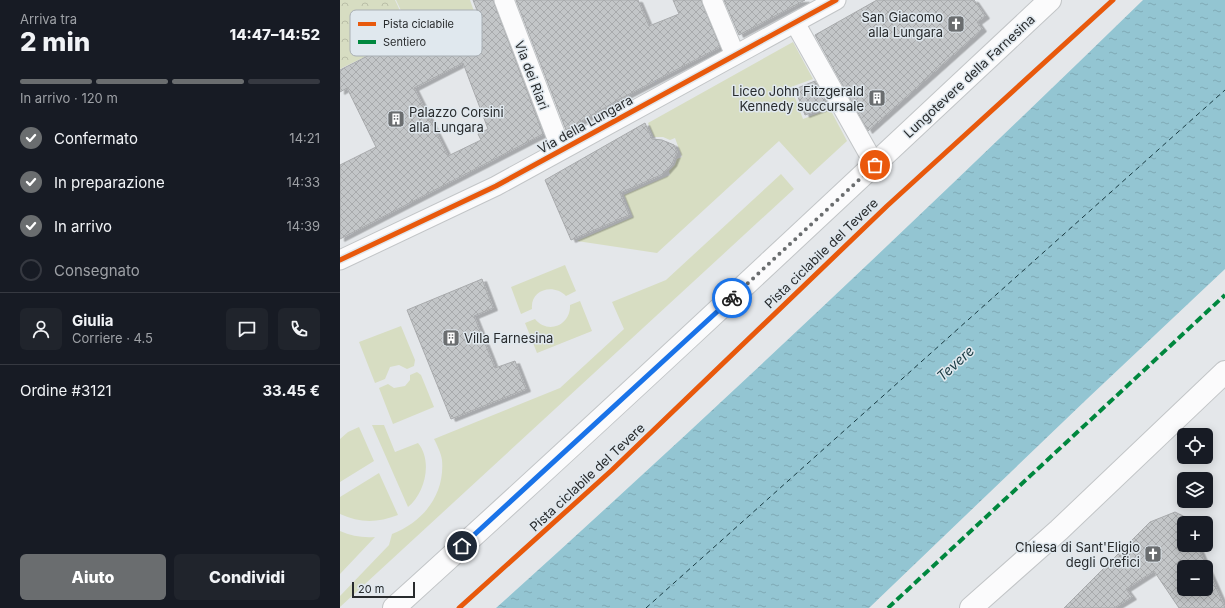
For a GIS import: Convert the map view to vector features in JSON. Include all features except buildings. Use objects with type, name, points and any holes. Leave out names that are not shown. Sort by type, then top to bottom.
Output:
[{"type":"main road","name":"Lungotevere della Farnesina","points":[[394,608],[531,484],[875,165],[1050,0]]},
{"type":"main road","points":[[971,608],[1058,530],[1225,372]]},
{"type":"street","name":"Via dei Riari","points":[[504,0],[561,149]]},
{"type":"street","points":[[712,0],[735,55]]},
{"type":"street","name":"Via della Lungara","points":[[340,260],[496,186],[561,149],[836,0]]},
{"type":"street","points":[[795,22],[875,165]]},
{"type":"green space","points":[[340,0],[395,0],[400,10],[350,10],[350,56],[366,56],[340,69]]},
{"type":"green space","points":[[396,0],[470,0],[474,10],[401,10]]},
{"type":"green space","points":[[793,42],[813,79],[791,87],[803,119],[830,109],[847,141],[810,175],[779,141],[657,253],[577,241],[633,217],[624,195],[670,175],[669,171],[675,165],[677,159],[682,157],[675,138],[670,140],[663,137],[654,137],[648,123]]},
{"type":"green space","points":[[781,174],[794,189],[340,607],[340,596],[389,545],[392,534],[403,529],[422,515],[436,496],[442,473],[442,460],[434,439],[560,388],[624,329],[612,302],[666,280]]},
{"type":"green space","points":[[565,265],[576,291],[566,296],[555,290],[543,290],[538,293],[532,302],[532,309],[521,314],[511,287]]},
{"type":"green space","points":[[580,301],[592,331],[537,353],[525,323],[535,319],[540,324],[546,326],[558,326],[567,318],[570,305]]},
{"type":"green space","points":[[401,326],[415,360],[414,366],[407,369],[399,365],[390,367],[385,379],[375,383],[359,342]]},
{"type":"green space","points":[[417,372],[421,375],[434,407],[393,424],[379,388],[388,384],[394,388],[405,386],[410,380],[410,375]]},
{"type":"green space","points":[[372,425],[384,425],[395,452],[418,443],[423,450],[426,467],[423,485],[419,494],[408,507]]},
{"type":"green space","points":[[359,427],[374,461],[340,482],[340,439],[348,432]]},
{"type":"green space","points":[[379,473],[398,515],[376,521],[369,521],[355,519],[340,514],[340,497]]},
{"type":"green space","points":[[340,531],[357,536],[375,537],[340,574]]},
{"type":"water","name":"Tevere","points":[[1143,0],[1225,0],[1225,269],[869,608],[496,608],[822,307]]},
{"type":"ferry route","points":[[646,608],[1225,90]]},
{"type":"marked path","points":[[888,608],[1225,295]]},
{"type":"cycle path","points":[[340,260],[496,186],[836,0]]},
{"type":"cycle path","name":"Pista ciclabile del Tevere","points":[[459,608],[612,470],[887,206],[1113,0]]},
{"type":"way so far","points":[[732,298],[875,165]]},
{"type":"place","name":"San Giacomo alla Lungara","points":[[956,24]]},
{"type":"place","name":"Liceo John Fitzgerald Kennedy succursale","points":[[877,98]]},
{"type":"place","name":"Palazzo Corsini alla Lungara","points":[[396,119]]},
{"type":"place","name":"Villa Farnesina","points":[[451,338]]},
{"type":"place","name":"Chiesa di Sant'Eligio degli Orefici","points":[[1153,554]]},
{"type":"route","points":[[462,546],[732,298]]}]
